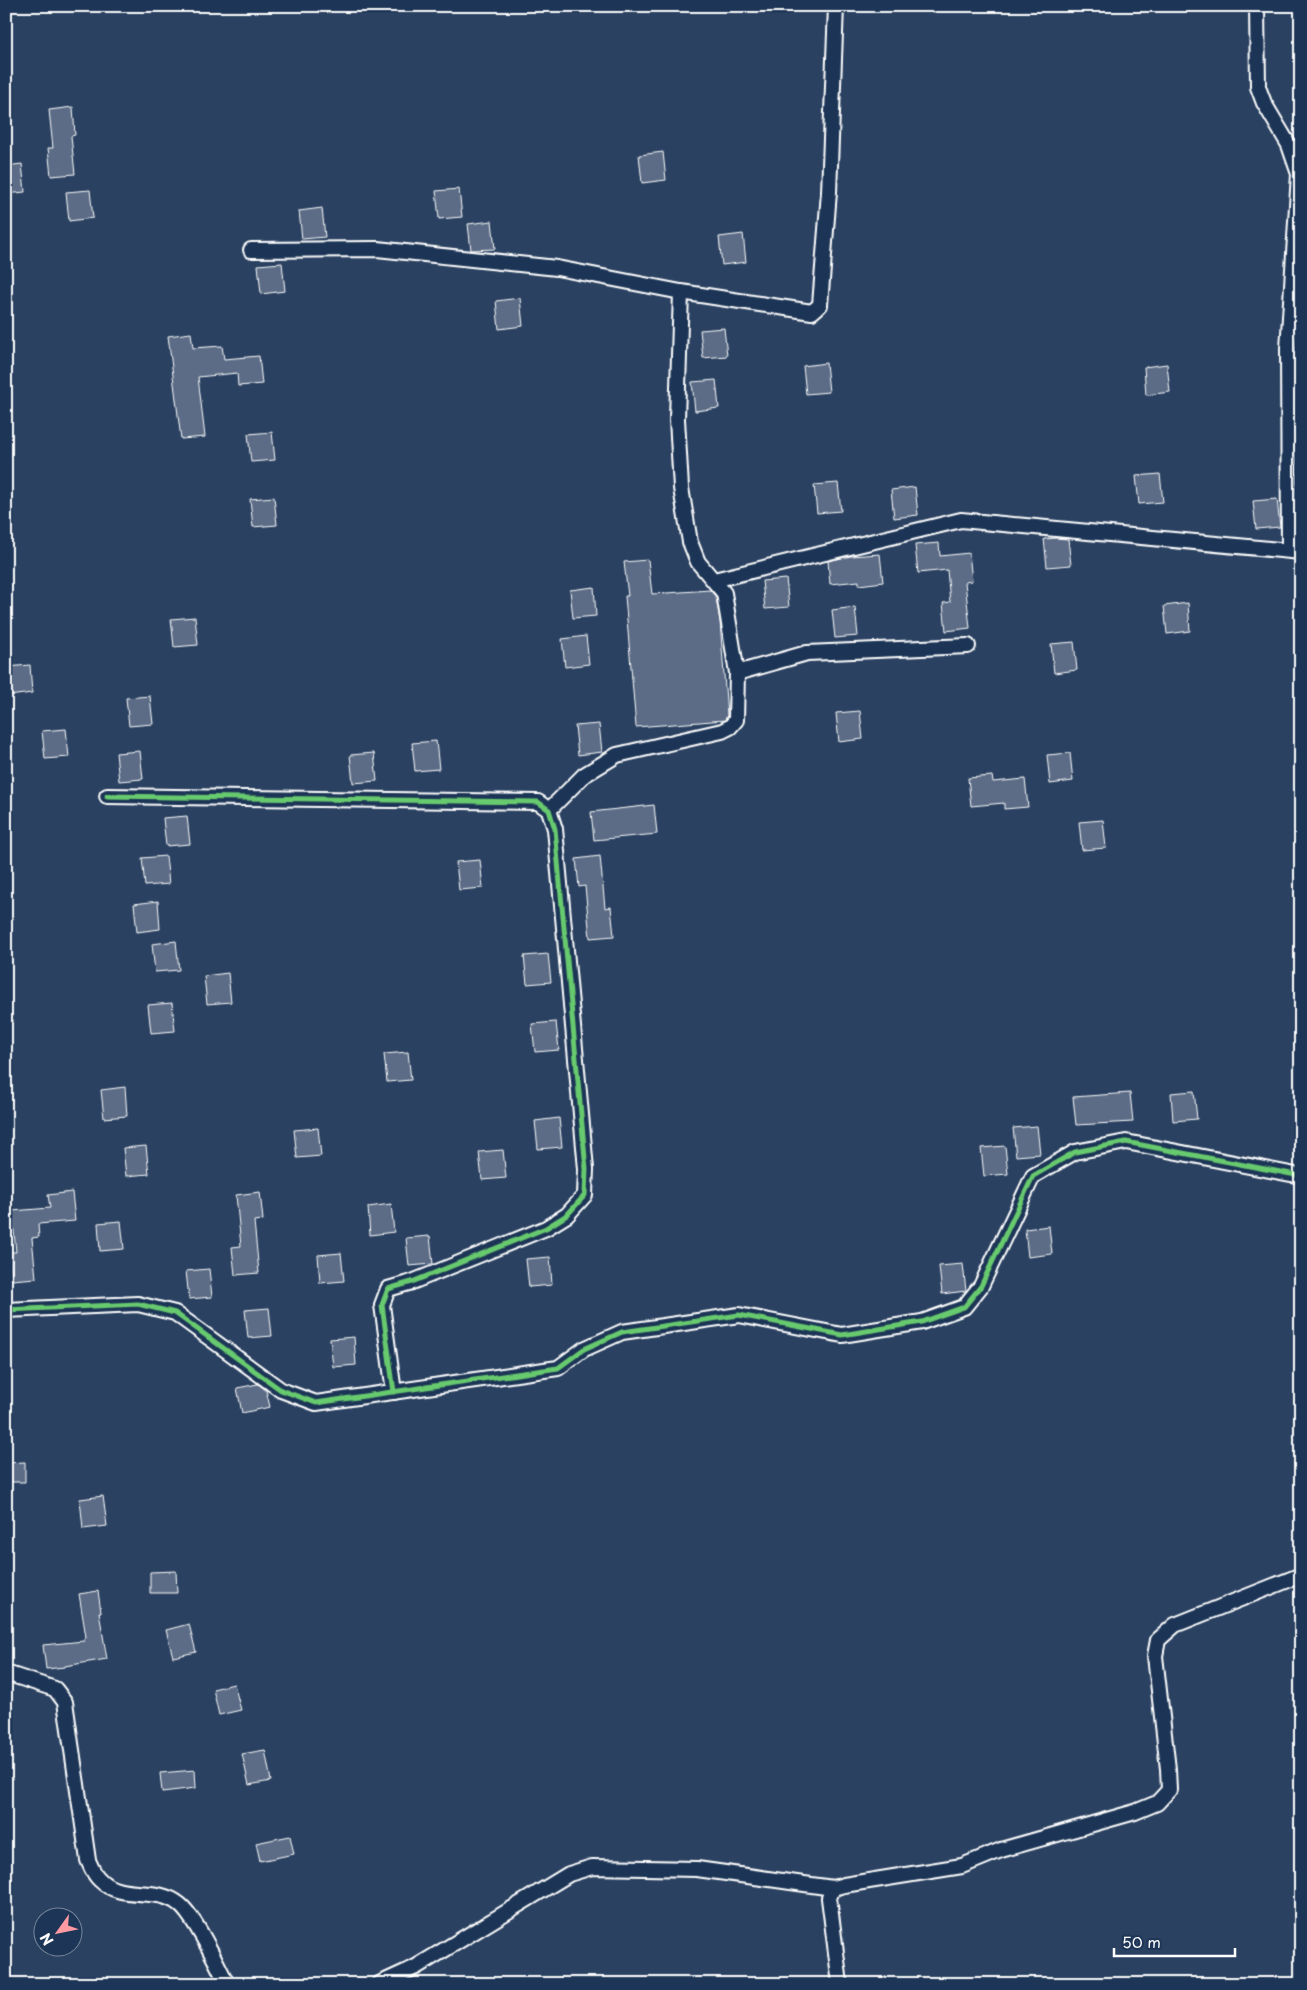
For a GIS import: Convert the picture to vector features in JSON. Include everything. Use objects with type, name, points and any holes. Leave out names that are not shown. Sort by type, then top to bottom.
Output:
[{"type":"street","points":[[251,250],[377,249],[556,268],[681,292],[812,312],[820,305],[829,192],[836,6]]},
{"type":"street","points":[[714,580],[961,520],[1295,551],[1288,349],[1299,174],[1289,145],[1264,102],[1258,86],[1257,6]]},
{"type":"street","points":[[549,810],[584,775],[617,756],[722,731],[736,720],[737,672],[724,593],[698,562],[690,542],[681,488],[677,419],[681,292]]},
{"type":"street","points":[[737,672],[807,652],[968,646]]},
{"type":"street","points":[[107,796],[538,802],[549,810],[555,829],[585,1150],[585,1195],[567,1215],[546,1228],[412,1282],[388,1289],[382,1304],[394,1392]]},
{"type":"street","points":[[6,1310],[138,1304],[175,1313],[281,1390],[316,1403],[558,1368],[584,1349],[622,1332],[739,1315],[842,1335],[922,1322],[964,1307],[980,1286],[1033,1176],[1075,1152],[1126,1142],[1301,1176]]},
{"type":"street","points":[[379,1984],[416,1967],[569,1874],[592,1867],[697,1869],[833,1888],[962,1866],[1001,1850],[1135,1812],[1157,1803],[1169,1790],[1155,1656],[1158,1640],[1175,1626],[1301,1575]]},
{"type":"street","points":[[6,1672],[55,1689],[65,1702],[88,1860],[98,1880],[115,1891],[164,1895],[180,1904],[192,1918],[227,1984]]},
{"type":"street","points":[[833,1888],[829,1898],[840,1984]]},
{"type":"building","points":[[73,107],[75,135],[71,136],[75,174],[51,176],[48,148],[53,148],[49,110]]},
{"type":"building","points":[[663,152],[666,180],[642,183],[639,155]]},
{"type":"building","points":[[22,164],[25,192],[6,194],[6,166]]},
{"type":"building","points":[[459,189],[462,217],[439,219],[436,191]]},
{"type":"building","points":[[90,190],[93,218],[69,221],[66,192]]},
{"type":"building","points":[[322,208],[325,237],[302,239],[299,211]]},
{"type":"building","points":[[492,221],[495,249],[471,250],[468,224]]},
{"type":"building","points":[[743,234],[746,262],[722,265],[719,237]]},
{"type":"building","points":[[282,263],[285,291],[261,294],[258,265]]},
{"type":"building","points":[[520,298],[523,326],[499,329],[496,301]]},
{"type":"building","points":[[724,328],[727,356],[703,358],[700,330]]},
{"type":"building","points":[[191,333],[193,348],[222,346],[224,359],[259,356],[262,384],[238,386],[237,373],[198,377],[205,437],[181,439],[168,336]]},
{"type":"building","points":[[826,363],[829,392],[806,394],[803,366]]},
{"type":"building","points":[[1167,364],[1170,392],[1146,395],[1144,367]]},
{"type":"building","points":[[716,380],[719,408],[695,411],[692,382]]},
{"type":"building","points":[[272,432],[275,460],[251,462],[248,434]]},
{"type":"building","points":[[1160,474],[1163,502],[1139,504],[1136,476]]},
{"type":"building","points":[[838,483],[841,511],[817,513],[814,485]]},
{"type":"building","points":[[915,487],[918,515],[894,518],[891,490]]},
{"type":"building","points":[[274,497],[277,525],[253,527],[250,499]]},
{"type":"building","points":[[1277,499],[1280,527],[1256,529],[1253,501]]},
{"type":"building","points":[[1044,539],[1068,539],[1071,565],[1047,567]]},
{"type":"building","points":[[939,543],[940,556],[969,553],[972,581],[965,582],[970,628],[946,631],[943,603],[950,602],[947,570],[918,573],[915,545]]},
{"type":"building","points":[[880,554],[883,582],[859,585],[859,581],[830,584],[828,561],[851,556]]},
{"type":"building","points":[[648,560],[652,594],[710,590],[716,597],[720,621],[727,715],[725,720],[636,727],[625,596],[628,596],[624,562]]},
{"type":"building","points":[[786,579],[789,607],[765,609],[762,581]]},
{"type":"building","points":[[594,587],[596,616],[573,618],[570,590]]},
{"type":"building","points":[[1188,603],[1190,631],[1167,634],[1164,606]]},
{"type":"building","points":[[855,607],[858,636],[835,638],[832,610]]},
{"type":"building","points":[[195,617],[198,645],[174,647],[171,619]]},
{"type":"building","points":[[586,636],[589,664],[565,667],[562,639]]},
{"type":"building","points":[[1074,642],[1077,670],[1054,673],[1051,644]]},
{"type":"building","points":[[30,665],[32,693],[9,696],[6,667]]},
{"type":"building","points":[[150,696],[153,724],[129,726],[126,698]]},
{"type":"building","points":[[860,711],[863,739],[839,742],[836,713]]},
{"type":"building","points":[[599,724],[602,752],[578,755],[575,726]]},
{"type":"building","points":[[66,729],[69,757],[45,759],[42,731]]},
{"type":"building","points":[[436,741],[439,769],[415,771],[412,743]]},
{"type":"building","points":[[140,751],[143,779],[119,781],[116,753]]},
{"type":"building","points":[[374,753],[377,781],[353,783],[350,755]]},
{"type":"building","points":[[1070,753],[1073,781],[1050,784],[1047,755]]},
{"type":"building","points":[[992,776],[993,782],[1025,779],[1028,807],[1004,809],[1004,803],[971,806],[968,778]]},
{"type":"building","points":[[654,805],[657,834],[594,840],[591,812]]},
{"type":"building","points":[[187,816],[190,844],[166,846],[163,818]]},
{"type":"building","points":[[1103,820],[1106,848],[1082,850],[1079,822]]},
{"type":"building","points":[[166,856],[169,884],[145,886],[142,858]]},
{"type":"building","points":[[600,856],[605,908],[611,907],[614,936],[590,938],[585,886],[579,887],[576,859]]},
{"type":"building","points":[[480,860],[483,888],[459,890],[456,862]]},
{"type":"building","points":[[158,901],[160,929],[137,932],[134,904]]},
{"type":"building","points":[[176,941],[179,970],[155,972],[152,944]]},
{"type":"building","points":[[548,954],[551,982],[527,984],[524,956]]},
{"type":"building","points":[[228,973],[231,1002],[207,1004],[204,976]]},
{"type":"building","points":[[172,1003],[175,1031],[151,1033],[148,1005]]},
{"type":"building","points":[[556,1022],[559,1050],[535,1052],[532,1024]]},
{"type":"building","points":[[408,1052],[411,1080],[387,1082],[384,1054]]},
{"type":"building","points":[[125,1087],[127,1116],[104,1118],[101,1090]]},
{"type":"building","points":[[1194,1091],[1197,1119],[1173,1121],[1171,1093]]},
{"type":"building","points":[[1130,1093],[1133,1122],[1076,1125],[1073,1097]]},
{"type":"building","points":[[559,1118],[562,1147],[538,1149],[535,1121]]},
{"type":"building","points":[[1037,1126],[1040,1154],[1016,1156],[1013,1128]]},
{"type":"building","points":[[318,1128],[321,1156],[297,1158],[294,1130]]},
{"type":"building","points":[[146,1146],[149,1174],[126,1176],[123,1148]]},
{"type":"building","points":[[1005,1146],[1008,1174],[984,1176],[981,1148]]},
{"type":"building","points":[[503,1150],[506,1178],[482,1180],[479,1152]]},
{"type":"building","points":[[72,1192],[75,1221],[38,1224],[39,1237],[32,1238],[36,1278],[12,1280],[9,1252],[16,1252],[12,1211],[50,1208],[48,1195]]},
{"type":"building","points":[[260,1192],[263,1220],[254,1221],[259,1273],[235,1275],[232,1247],[241,1246],[236,1195]]},
{"type":"building","points":[[391,1204],[394,1232],[370,1235],[368,1207]]},
{"type":"building","points":[[121,1221],[124,1249],[100,1251],[98,1223]]},
{"type":"building","points":[[1049,1226],[1052,1254],[1028,1257],[1025,1229]]},
{"type":"building","points":[[430,1236],[433,1264],[409,1266],[406,1238]]},
{"type":"building","points":[[341,1253],[344,1281],[320,1283],[318,1255]]},
{"type":"building","points":[[550,1257],[552,1285],[529,1287],[526,1259]]},
{"type":"building","points":[[963,1264],[966,1291],[942,1294],[939,1266]]},
{"type":"building","points":[[209,1269],[212,1297],[189,1299],[186,1271]]},
{"type":"building","points":[[269,1308],[272,1336],[248,1338],[245,1310]]},
{"type":"building","points":[[354,1337],[356,1365],[333,1367],[330,1339]]},
{"type":"building","points":[[258,1384],[266,1390],[270,1407],[242,1413],[237,1388]]},
{"type":"building","points":[[25,1462],[25,1482],[6,1482],[6,1463]]},
{"type":"building","points":[[103,1496],[107,1526],[83,1529],[80,1499]]},
{"type":"building","points":[[176,1571],[177,1593],[150,1593],[150,1572]]},
{"type":"building","points":[[98,1591],[101,1612],[99,1612],[107,1659],[46,1669],[43,1645],[84,1641],[86,1637],[79,1594]]},
{"type":"building","points":[[189,1624],[196,1652],[173,1657],[166,1630]]},
{"type":"building","points":[[234,1684],[241,1710],[219,1715],[213,1689]]},
{"type":"building","points":[[265,1750],[271,1781],[249,1785],[242,1754]]},
{"type":"building","points":[[195,1770],[196,1788],[162,1792],[160,1773]]},
{"type":"building","points":[[290,1836],[294,1854],[260,1861],[256,1843]]},
{"type":"cycle path","points":[[107,796],[538,802],[549,810],[555,829],[586,1169],[585,1195],[567,1215],[546,1228],[412,1282],[388,1289],[382,1305],[394,1392]]},
{"type":"cycle path","points":[[6,1310],[138,1304],[175,1313],[281,1390],[316,1403],[558,1368],[584,1349],[622,1332],[739,1315],[842,1335],[922,1322],[964,1307],[981,1286],[1033,1176],[1075,1152],[1126,1142],[1301,1176]]}]
